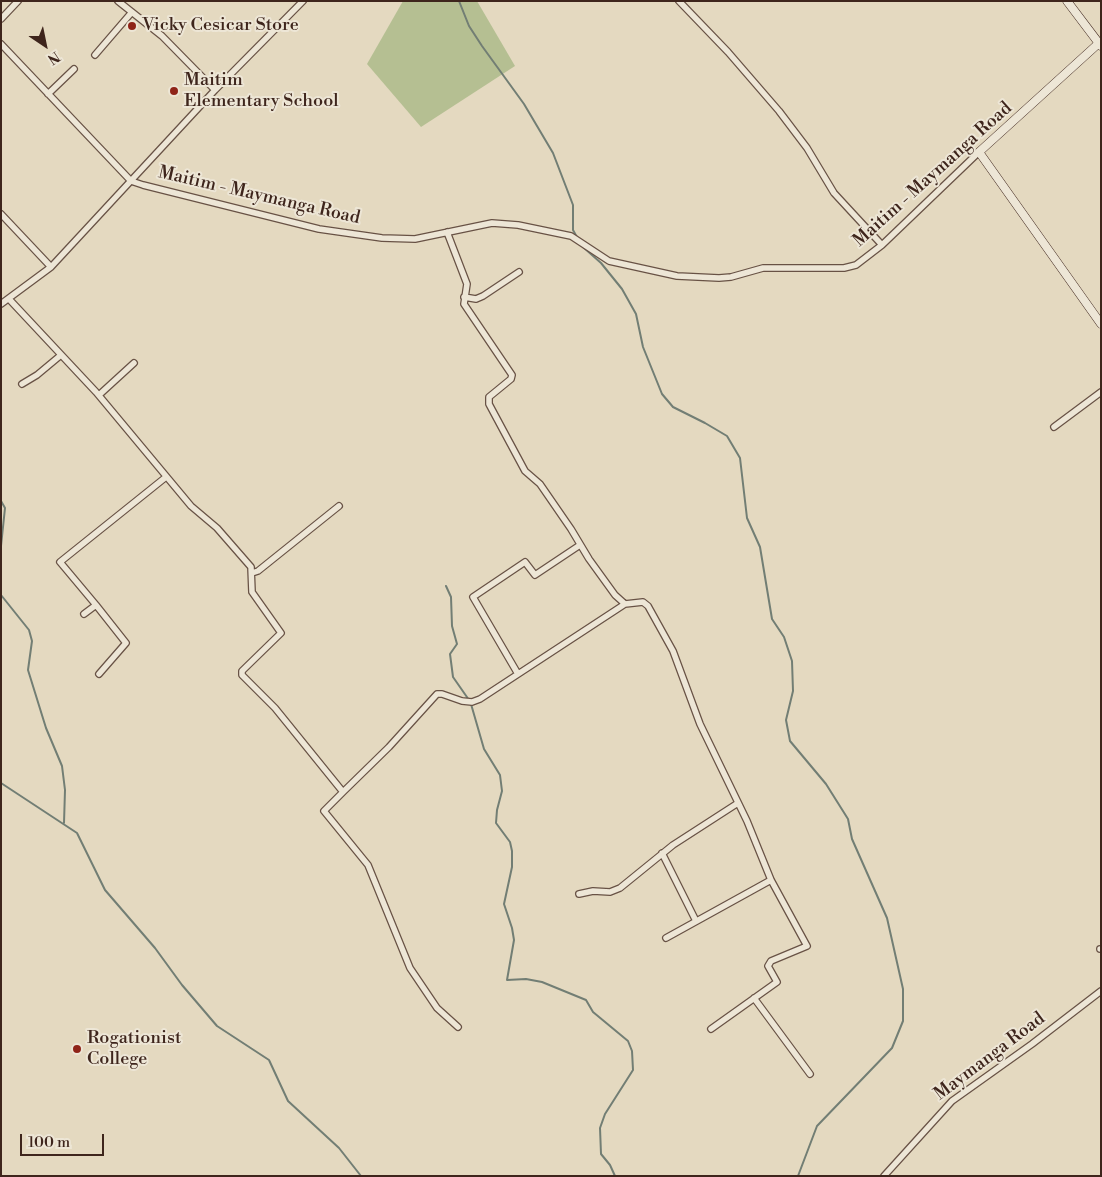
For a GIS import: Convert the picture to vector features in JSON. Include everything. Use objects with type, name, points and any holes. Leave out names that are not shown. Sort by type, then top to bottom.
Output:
[{"type":"street","points":[[1,19],[18,1]]},
{"type":"street","points":[[118,1],[162,36],[216,90]]},
{"type":"street","points":[[1,304],[51,267],[216,90],[303,1]]},
{"type":"street","points":[[679,1],[728,52],[779,110],[808,148],[834,193],[882,245]]},
{"type":"street","points":[[1067,1],[1100,44]]},
{"type":"street","points":[[95,55],[132,12]]},
{"type":"street","name":"Maitim - Maymanga Road","points":[[1,44],[131,181],[319,229],[382,238],[415,239],[492,223],[518,225],[575,238],[608,261],[651,272],[677,276],[719,278],[731,277],[763,268],[844,268],[856,265],[882,245],[979,152],[1100,44]]},
{"type":"street","points":[[48,94],[74,69]]},
{"type":"street","points":[[979,152],[1101,324]]},
{"type":"street","points":[[1,214],[51,267]]},
{"type":"street","points":[[447,232],[467,284],[464,297],[466,307],[512,375],[512,379],[489,397],[490,404],[525,471],[536,480],[548,496],[614,595],[626,604]]},
{"type":"street","points":[[464,297],[476,299],[483,296],[519,272]]},
{"type":"street","points":[[9,298],[98,395],[191,506],[217,528],[251,567],[250,584],[252,592],[281,633],[242,671],[242,675],[275,708],[343,792]]},
{"type":"street","points":[[22,384],[37,375],[61,355]]},
{"type":"street","points":[[98,395],[134,363]]},
{"type":"street","points":[[1054,426],[1101,392]]},
{"type":"street","points":[[99,674],[126,643],[60,562],[166,477]]},
{"type":"street","points":[[252,573],[258,571],[339,506]]},
{"type":"street","points":[[518,674],[472,597],[525,562],[535,576],[580,546]]},
{"type":"street","points":[[458,1027],[437,1008],[410,968],[368,865],[324,811],[389,747],[433,697],[442,694],[462,701],[472,702],[480,699],[626,604],[642,602],[656,616],[681,671],[700,724],[738,803],[771,880],[807,946],[771,961],[768,966],[777,982],[711,1029]]},
{"type":"street","points":[[84,614],[96,605]]},
{"type":"street","points":[[579,894],[593,891],[610,892],[620,888],[662,853],[738,803]]},
{"type":"street","points":[[662,853],[696,921]]},
{"type":"street","points":[[666,938],[771,880]]},
{"type":"street","name":"Maymanga Road","points":[[884,1176],[952,1101],[1032,1044],[1101,991]]},
{"type":"street","points":[[754,998],[810,1074]]},
{"type":"green space","points":[[403,1],[477,1],[515,66],[421,127],[367,64]]},
{"type":"waterway","points":[[459,1],[469,26],[524,104],[553,153],[573,205],[573,230],[578,239]]},
{"type":"waterway","points":[[583,247],[601,263],[622,289],[636,314],[643,347],[662,394],[673,407],[727,436],[740,458],[747,518],[760,547],[772,619],[784,637],[792,661],[793,691],[786,720],[790,741],[826,784],[848,819],[852,839],[887,918],[903,989],[903,1021],[892,1048],[817,1126],[798,1176]]},
{"type":"waterway","points":[[1,501],[5,508],[1,546]]},
{"type":"waterway","points":[[446,586],[451,597],[452,626],[457,644],[450,654],[453,677],[469,700]]},
{"type":"waterway","points":[[1,595],[29,630],[32,641],[28,670],[46,728],[62,766],[65,790],[64,823]]},
{"type":"waterway","points":[[471,704],[484,749],[500,775],[502,791],[496,823],[510,842],[512,851],[512,867],[504,904],[514,940],[507,980],[526,979],[542,982],[586,1000],[593,1012],[628,1041],[632,1051],[633,1070],[605,1114],[600,1128],[601,1154],[610,1165],[615,1176]]},
{"type":"waterway","points":[[1,783],[77,833],[105,890],[155,948],[182,985],[217,1026],[269,1060],[288,1101],[339,1148],[361,1176]]},
{"type":"place","name":"Vicky Cesicar Store","points":[[132,26]]},
{"type":"place","name":"Maitim Elementary School","points":[[174,91]]},
{"type":"place","name":"Rogationist College","points":[[77,1049]]}]
